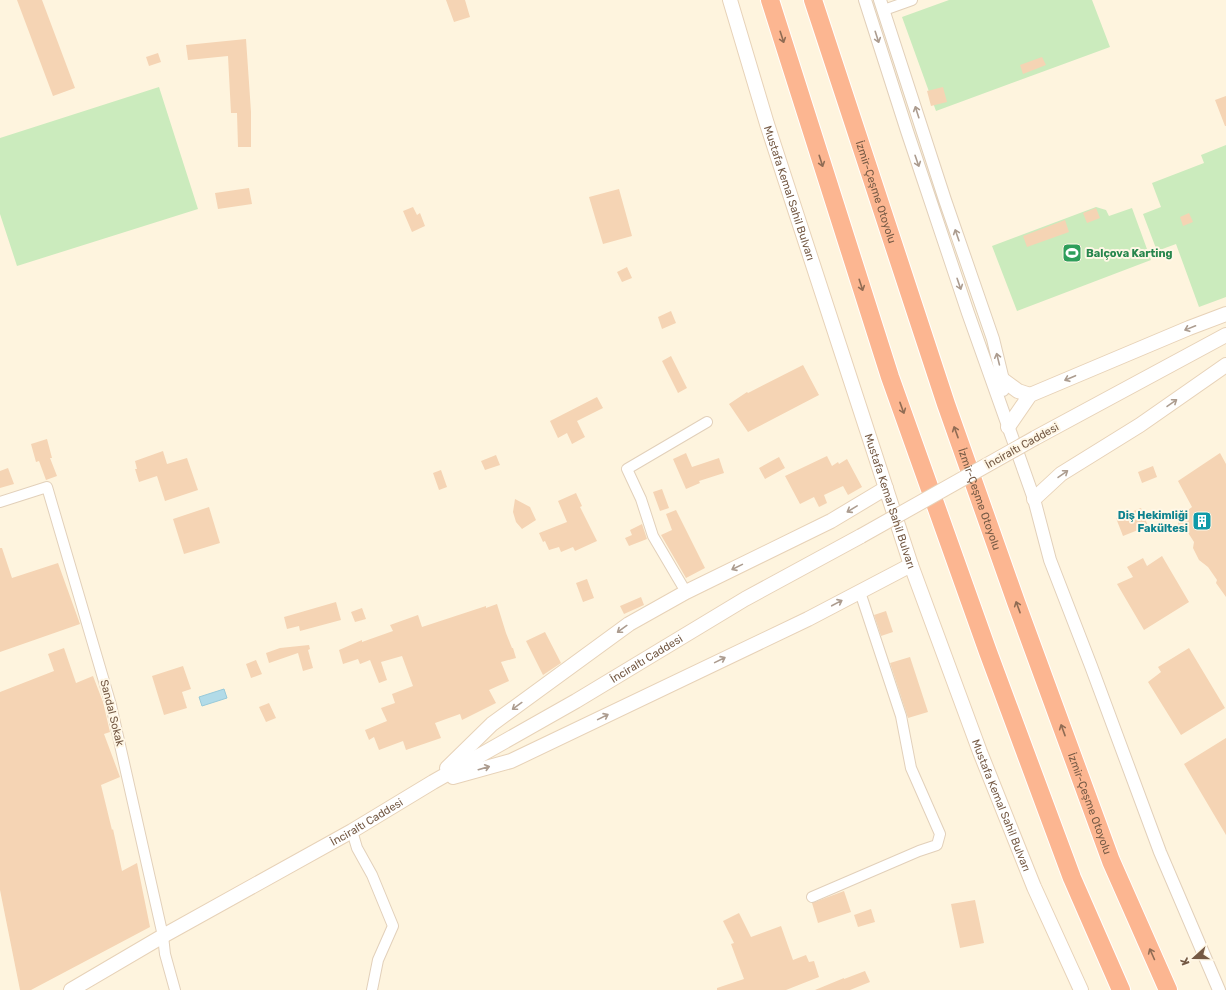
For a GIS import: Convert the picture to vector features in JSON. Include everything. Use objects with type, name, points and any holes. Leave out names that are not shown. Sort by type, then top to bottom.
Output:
[{"type":"highway","points":[[770,0],[893,384],[988,652],[1072,878],[1121,990]]},
{"type":"highway","name":"İzmir-Çeşme Otoyolu","points":[[814,0],[944,397],[1016,602],[1111,861],[1168,990]]},
{"type":"main road","name":"Mustafa Kemal Sahil Bulvarı","points":[[730,0],[767,124],[911,565],[980,752],[1034,887],[1081,990]]},
{"type":"main road","points":[[1008,426],[1030,395],[1226,314]]},
{"type":"main road","name":"İnciraltı Caddesi","points":[[71,990],[576,701],[745,599],[1226,335]]},
{"type":"main road","points":[[1034,499],[1061,474],[1140,425],[1226,365]]},
{"type":"main road","points":[[1003,380],[1018,391],[1030,395]]},
{"type":"main road","points":[[433,782],[492,724],[629,624],[686,592],[831,521],[886,488]]},
{"type":"main road","points":[[433,782],[511,761],[808,619],[911,565]]},
{"type":"street","points":[[865,0],[912,146],[1034,499],[1050,560],[1160,852],[1219,990]]},
{"type":"street","points":[[912,0],[882,5],[945,200],[993,339],[1003,380],[1003,411]]},
{"type":"street","points":[[686,592],[653,536],[641,499],[627,469],[707,422]]},
{"type":"street","name":"Sandal Sokak","points":[[0,502],[47,487],[111,705],[163,936],[165,954],[175,990]]},
{"type":"street","points":[[812,897],[919,851],[937,846],[940,834],[911,768],[901,716],[860,592]]},
{"type":"street","points":[[352,830],[357,848],[372,875],[392,926],[378,960],[372,990]]},
{"type":"green space","points":[[949,0],[1092,0],[1110,47],[936,111],[902,17]]},
{"type":"green space","points":[[159,87],[198,209],[17,266],[0,214],[0,138]]},
{"type":"green space","points":[[1226,145],[1226,297],[1199,307],[1176,244],[1157,251],[1143,214],[1161,207],[1152,183],[1204,163],[1201,155]]},
{"type":"green space","name":"Balçova Karting","points":[[1096,207],[1106,210],[1109,216],[1132,208],[1151,260],[1017,311],[992,246]]},
{"type":"water","points":[[224,689],[227,698],[202,706],[199,697]]},
{"type":"building","points":[[17,0],[42,0],[75,88],[53,96]]},
{"type":"building","points":[[446,0],[465,0],[470,17],[454,22]]},
{"type":"building","points":[[246,39],[251,112],[251,147],[238,147],[237,113],[231,113],[228,56],[188,60],[186,45]]},
{"type":"building","points":[[158,53],[161,62],[149,66],[146,57]]},
{"type":"building","points":[[1042,57],[1046,65],[1023,74],[1020,65]]},
{"type":"building","points":[[943,87],[947,102],[931,106],[927,91]]},
{"type":"building","points":[[1226,96],[1226,126],[1225,126],[1215,100]]},
{"type":"building","points":[[249,188],[252,204],[218,209],[215,193]]},
{"type":"building","points":[[619,189],[632,236],[603,244],[589,197]]},
{"type":"building","points":[[413,207],[417,215],[420,213],[425,226],[412,232],[403,211]]},
{"type":"building","points":[[1096,208],[1100,218],[1087,223],[1083,213]]},
{"type":"building","points":[[1189,213],[1193,222],[1183,226],[1180,217]]},
{"type":"building","points":[[1065,220],[1069,232],[1027,247],[1023,236]]},
{"type":"building","points":[[627,267],[632,278],[622,282],[617,272]]},
{"type":"building","points":[[671,311],[676,323],[662,329],[658,317]]},
{"type":"building","points":[[671,356],[687,388],[678,393],[662,361]]},
{"type":"building","points":[[803,365],[819,395],[748,432],[729,404],[747,392],[748,393]]},
{"type":"building","points":[[597,397],[603,408],[577,421],[585,437],[572,444],[567,433],[558,438],[550,421]]},
{"type":"building","points":[[47,439],[52,458],[50,458],[57,476],[46,480],[39,461],[36,462],[31,444]]},
{"type":"building","points":[[163,451],[167,464],[187,458],[198,490],[165,501],[157,476],[139,482],[135,469],[137,469],[135,461]]},
{"type":"building","points":[[686,453],[692,467],[719,458],[724,473],[699,481],[700,483],[686,489],[673,459]]},
{"type":"building","name":"Diş Hekimliği Fakültesi","points":[[1220,453],[1226,464],[1226,597],[1216,583],[1217,580],[1208,567],[1199,560],[1193,548],[1194,542],[1185,528],[1178,525],[1179,517],[1192,507],[1178,481]]},
{"type":"building","points":[[496,455],[500,465],[485,470],[481,461]]},
{"type":"building","points":[[827,456],[832,466],[847,459],[862,487],[848,495],[843,486],[824,495],[827,503],[819,507],[814,497],[800,504],[785,476]]},
{"type":"building","points":[[779,457],[785,468],[765,479],[759,468]]},
{"type":"building","points":[[1153,466],[1157,477],[1142,483],[1138,472]]},
{"type":"building","points":[[8,468],[14,484],[0,488],[0,471]]},
{"type":"building","points":[[441,470],[447,487],[439,490],[433,473]]},
{"type":"building","points":[[662,489],[669,508],[660,511],[653,492]]},
{"type":"building","points":[[576,493],[582,506],[580,507],[597,541],[575,551],[573,547],[561,552],[559,547],[549,550],[539,533],[567,522],[558,501]]},
{"type":"building","points":[[515,499],[530,507],[536,520],[522,529],[516,522],[513,512]]},
{"type":"building","points":[[209,507],[220,543],[184,554],[173,519]]},
{"type":"building","points":[[1141,508],[1148,526],[1123,536],[1116,518]]},
{"type":"building","points":[[676,510],[705,568],[686,578],[661,535],[672,530],[666,514]]},
{"type":"building","points":[[642,524],[647,539],[629,546],[625,538],[632,535],[630,530]]},
{"type":"building","points":[[0,548],[2,548],[12,578],[58,563],[80,624],[0,652]]},
{"type":"building","points":[[1162,556],[1189,602],[1144,630],[1117,584],[1133,577],[1127,567],[1143,558],[1147,566]]},
{"type":"building","points":[[587,579],[594,598],[583,602],[576,583]]},
{"type":"building","points":[[641,597],[644,605],[624,614],[620,606]]},
{"type":"building","points":[[336,602],[341,620],[300,631],[299,626],[287,629],[284,617]]},
{"type":"building","points":[[497,604],[516,658],[501,662],[509,681],[489,690],[496,703],[462,720],[460,714],[435,723],[441,738],[406,750],[403,741],[379,750],[374,737],[369,740],[365,730],[387,721],[381,708],[395,703],[392,694],[413,686],[402,656],[381,662],[387,680],[379,683],[370,660],[360,664],[358,659],[343,664],[339,650],[362,640],[362,642],[393,631],[390,625],[418,615],[422,627],[486,606],[486,608]]},
{"type":"building","points":[[362,608],[366,619],[355,622],[351,612]]},
{"type":"building","points":[[886,611],[893,632],[881,636],[874,615]]},
{"type":"building","points":[[545,632],[561,663],[543,675],[526,641]]},
{"type":"building","points":[[309,645],[310,649],[308,650],[313,668],[303,671],[298,653],[269,663],[266,653],[280,648]]},
{"type":"building","points":[[64,648],[76,683],[93,676],[103,702],[110,732],[104,734],[120,777],[101,785],[112,830],[113,829],[122,871],[137,863],[150,927],[31,990],[20,990],[0,890],[0,692],[54,671],[48,654]]},
{"type":"building","points":[[1189,648],[1225,708],[1181,735],[1148,682],[1161,672],[1158,667]]},
{"type":"building","points":[[910,657],[928,712],[908,718],[890,663]]},
{"type":"building","points":[[256,660],[262,674],[251,678],[246,664]]},
{"type":"building","points":[[183,666],[191,689],[182,692],[187,708],[164,715],[152,676]]},
{"type":"building","points":[[269,703],[276,718],[266,722],[259,707]]},
{"type":"building","points":[[1226,738],[1226,835],[1184,764]]},
{"type":"building","points":[[844,891],[851,912],[818,923],[812,903]]},
{"type":"building","points":[[975,900],[984,943],[960,948],[951,904]]},
{"type":"building","points":[[871,909],[875,922],[858,927],[854,915]]},
{"type":"building","points":[[739,913],[751,937],[781,926],[793,960],[806,955],[809,962],[814,961],[819,977],[786,990],[717,990],[717,988],[744,979],[731,944],[734,943],[723,921]]},
{"type":"building","points":[[865,971],[870,982],[850,990],[815,990],[844,978]]},
{"type":"place","name":"Balçova Karting","points":[[1072,253]]},
{"type":"place","name":"Diş Hekimliği Fakültesi","points":[[1202,521]]}]
